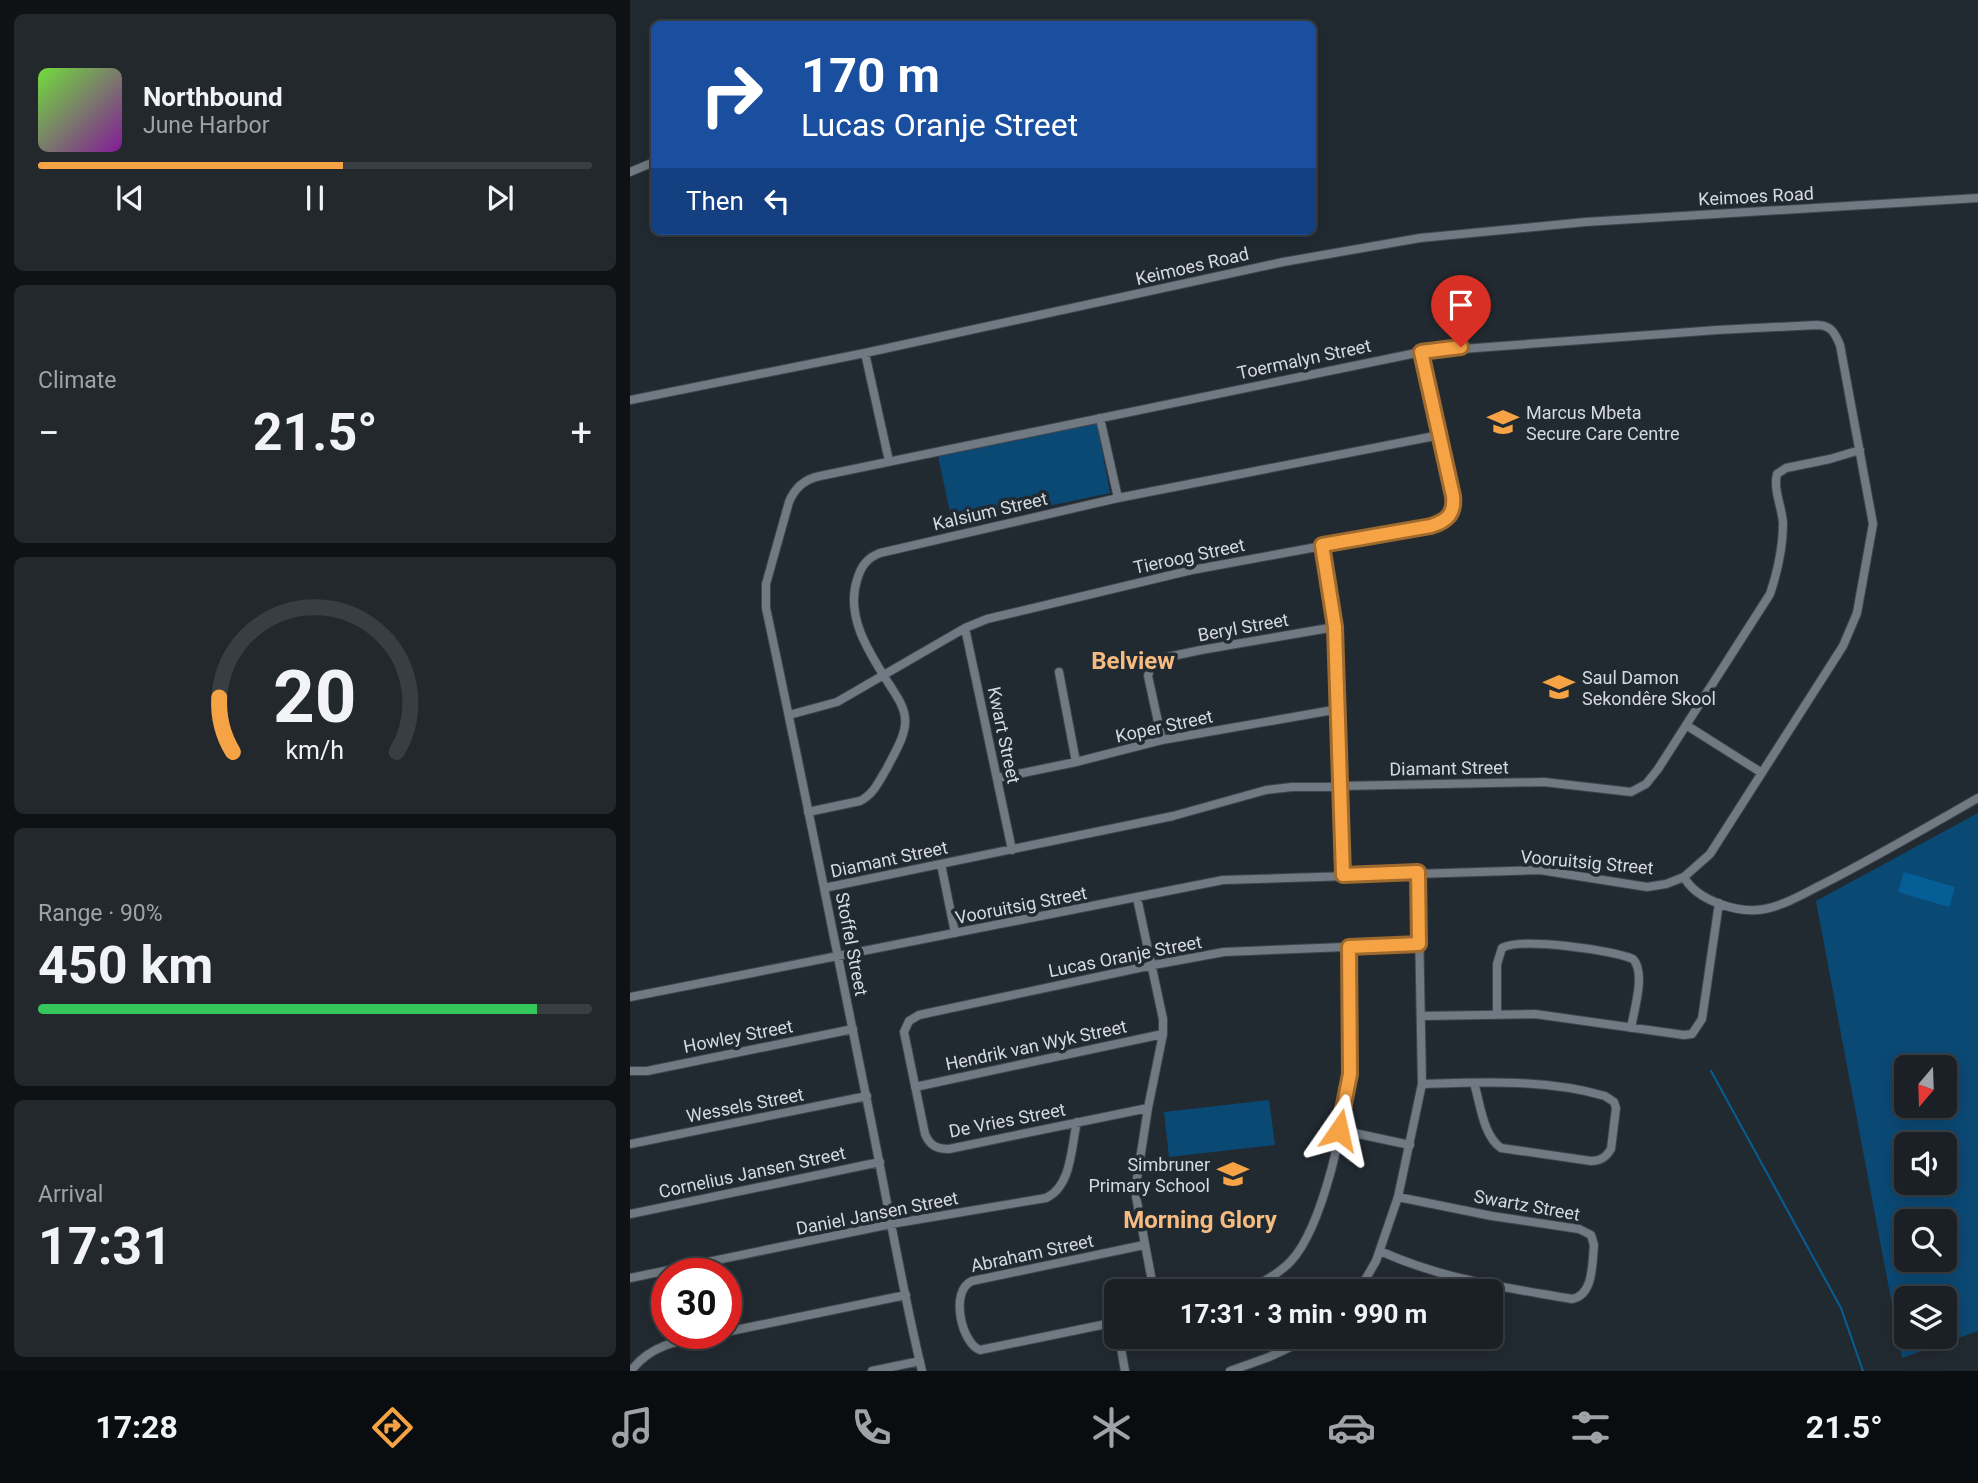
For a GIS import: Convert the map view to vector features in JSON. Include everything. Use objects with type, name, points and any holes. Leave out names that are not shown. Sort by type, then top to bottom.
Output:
[{"type":"street","points":[[630,172],[651,163]]},
{"type":"street","name":"Keimoes Road","points":[[630,400],[865,353],[1283,262],[1420,238],[1585,222],[1978,198]]},
{"type":"street","name":"Toermalyn Street","points":[[799,485],[814,477],[1421,352],[1706,330],[1825,326]]},
{"type":"street","name":"Vooruitsig Street","points":[[630,997],[1223,880],[1540,870],[1647,887],[1685,877],[1710,854],[1843,646],[1857,613],[1873,524],[1840,345],[1835,333],[1825,326]]},
{"type":"street","name":"Tieroog Street","points":[[789,715],[837,702],[965,628],[987,619],[1147,580],[1431,526],[1448,518],[1454,501],[1421,352]]},
{"type":"street","points":[[865,353],[889,461]]},
{"type":"street","points":[[1100,418],[1118,498]]},
{"type":"street","name":"Kalsium Street","points":[[808,812],[864,799],[874,790],[903,734],[906,722],[899,699],[863,638],[856,617],[855,586],[869,558],[880,553],[1118,498],[1440,435]]},
{"type":"street","name":"Diamant Street","points":[[824,888],[1191,812],[1266,790],[1544,782],[1621,792],[1634,791],[1650,780],[1771,589],[1783,526],[1777,474],[1786,468],[1860,450]]},
{"type":"street","name":"Stoffel Street","points":[[799,485],[789,502],[765,590],[766,608],[922,1371]]},
{"type":"street","points":[[1322,545],[1335,627],[1343,875]]},
{"type":"street","name":"Beryl Street","points":[[1162,740],[1148,676],[1151,666],[1158,659],[1335,627]]},
{"type":"street","name":"Kwart Street","points":[[965,628],[1012,850]]},
{"type":"street","points":[[1059,672],[1076,762]]},
{"type":"street","name":"Koper Street","points":[[998,778],[1162,740],[1339,709]]},
{"type":"street","points":[[1686,725],[1762,773]]},
{"type":"street","points":[[1685,877],[1696,892],[1719,903],[1755,910],[1788,901],[1843,874],[1978,798]]},
{"type":"street","points":[[941,864],[955,933]]},
{"type":"street","points":[[1367,1279],[1380,1251],[1398,1197],[1422,1084],[1418,872]]},
{"type":"street","points":[[1137,898],[1163,1014],[1163,1034],[1135,1191],[1151,1279]]},
{"type":"street","points":[[1422,1016],[1535,1014],[1684,1035],[1696,1030],[1702,1019],[1719,903]]},
{"type":"street","points":[[1496,1014],[1497,964],[1502,948],[1512,943],[1542,943],[1633,959],[1639,968],[1639,975],[1631,1028]]},
{"type":"street","name":"Lucas Oranje Street","points":[[915,1087],[904,1040],[906,1026],[915,1017],[1153,965],[1236,951],[1419,944]]},
{"type":"street","points":[[1266,1279],[1280,1271],[1301,1248],[1321,1205],[1350,1074],[1349,947]]},
{"type":"street","name":"Howley Street","points":[[630,1071],[647,1071],[853,1029]]},
{"type":"street","name":"Hendrik van Wyk Street","points":[[915,1087],[1163,1034]]},
{"type":"street","points":[[1422,1084],[1474,1083],[1528,1083],[1605,1096],[1614,1102],[1616,1108],[1608,1155],[1591,1161],[1501,1148],[1493,1142],[1486,1126],[1474,1083]]},
{"type":"street","name":"De Vries Street","points":[[915,1087],[928,1140],[942,1149],[1148,1108]]},
{"type":"street","name":"Wessels Street","points":[[630,1144],[866,1096]]},
{"type":"street","name":"Daniel Jansen Street","points":[[630,1278],[891,1224],[1046,1198],[1056,1193],[1066,1176],[1076,1122]]},
{"type":"street","points":[[1339,1130],[1410,1145]]},
{"type":"street","name":"Cornelius Jansen Street","points":[[630,1214],[880,1162]]},
{"type":"street","name":"Swartz Street","points":[[1380,1251],[1443,1275],[1572,1298],[1584,1293],[1589,1283],[1594,1245],[1588,1232],[1398,1197]]},
{"type":"street","name":"Abraham Street","points":[[1104,1325],[985,1349],[974,1348],[967,1339],[958,1302],[961,1290],[967,1283],[1144,1245]]},
{"type":"street","points":[[742,1329],[906,1295]]},
{"type":"street","points":[[631,1371],[647,1354],[656,1349]]},
{"type":"street","points":[[1121,1349],[1125,1371]]},
{"type":"street","points":[[1234,1370],[1284,1349]]},
{"type":"street","points":[[872,1371],[920,1361]]},
{"type":"shaded area","points":[[1097,423],[1110,493],[953,526],[938,456]]},
{"type":"shaded area","points":[[1978,813],[1978,1331],[1957,1338],[1957,1286],[1894,1286],[1894,1315],[1816,901]]},
{"type":"shaded area","points":[[1904,872],[1955,887],[1949,907],[1898,892]]},
{"type":"shaded area","points":[[1269,1100],[1275,1145],[1169,1157],[1164,1112]]},
{"type":"shaded area","points":[[1900,1349],[1927,1349],[1902,1358]]},
{"type":"waterway","points":[[1711,1071],[1841,1308],[1863,1371]]},
{"type":"place","name":"Marcus Mbeta Secure Care Centre","points":[[1503,422]]},
{"type":"place","name":"Saul Damon Sekondêre Skool","points":[[1559,687]]},
{"type":"place","name":"Simbruner Primary School","points":[[1233,1174]]},
{"type":"district","name":"Belview","points":[[1133,661]]},
{"type":"district","name":"Morning Glory","points":[[1200,1220]]},
{"type":"route","points":[[1339,1130],[1350,1074],[1349,947],[1419,944],[1418,872],[1343,875],[1335,627],[1322,545],[1431,526],[1448,518],[1452,511],[1453,496],[1421,352],[1461,347]]}]
